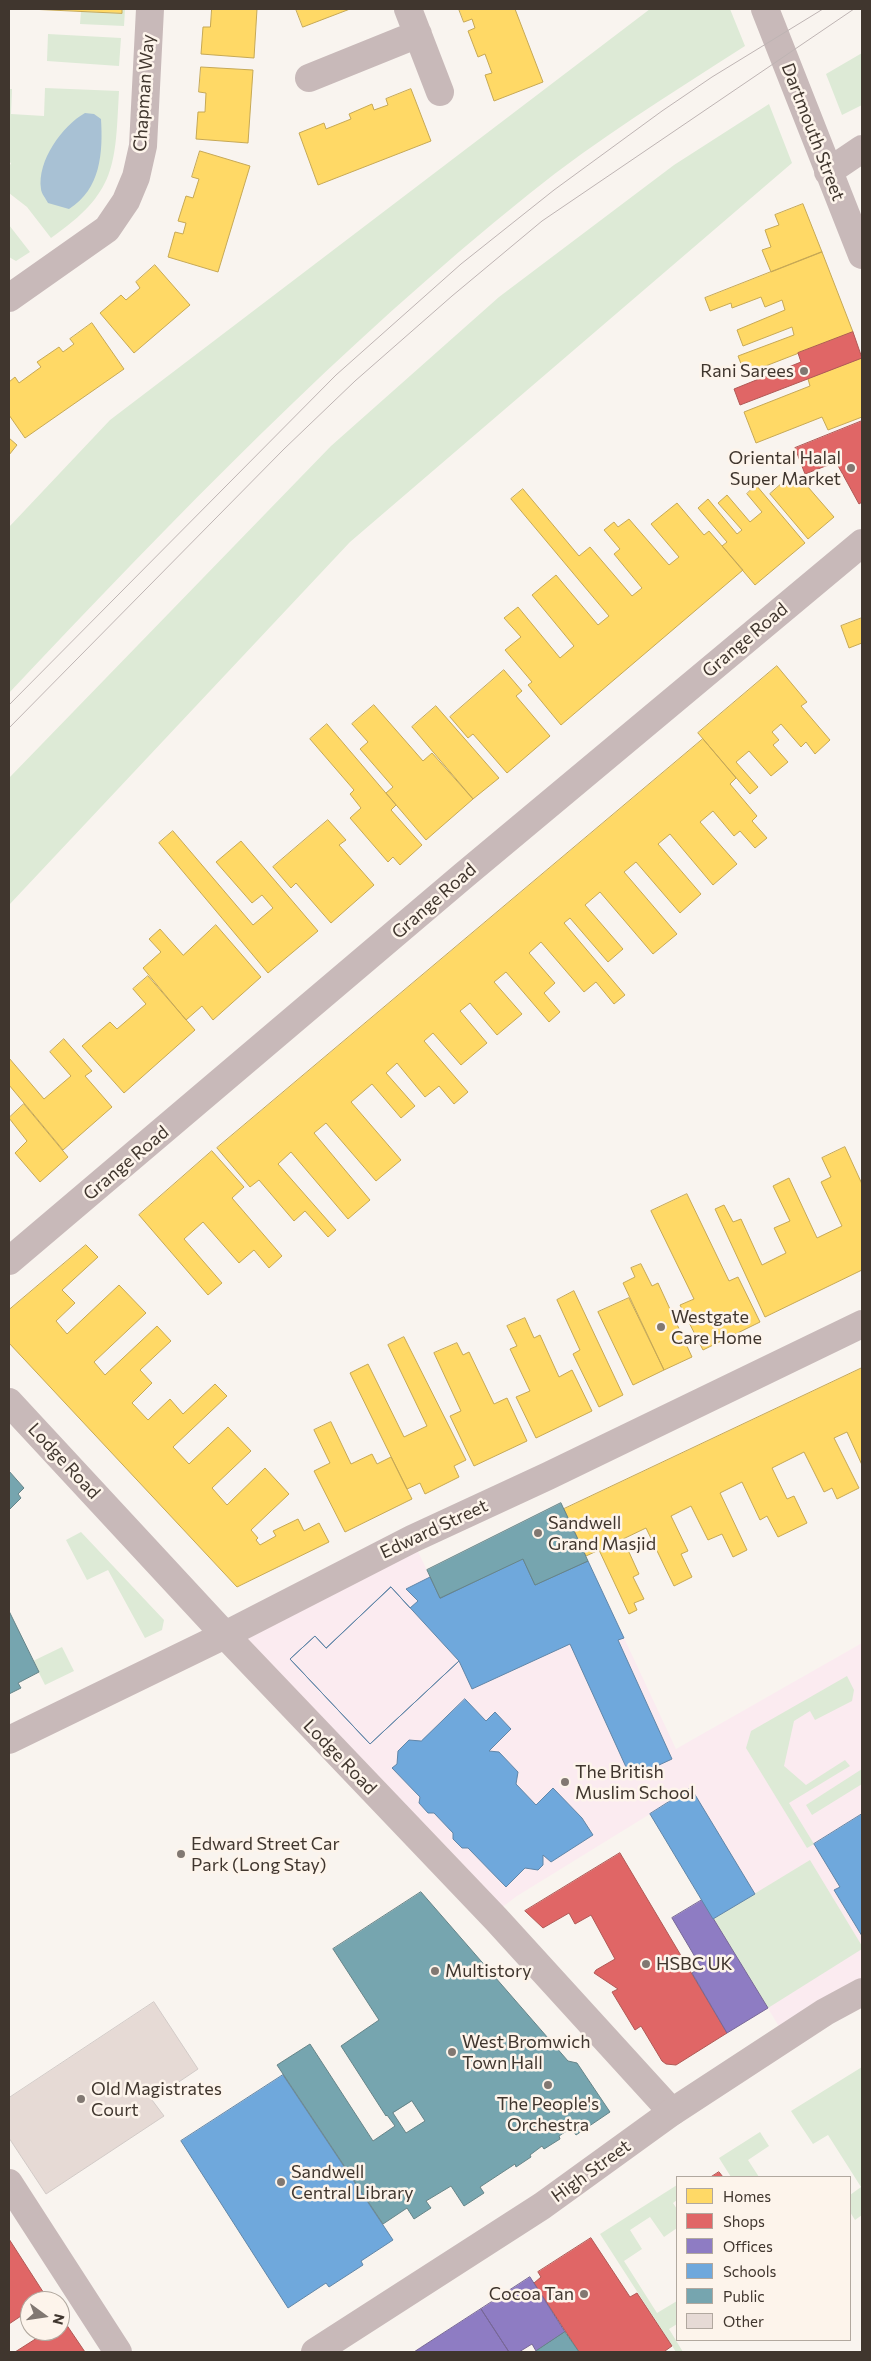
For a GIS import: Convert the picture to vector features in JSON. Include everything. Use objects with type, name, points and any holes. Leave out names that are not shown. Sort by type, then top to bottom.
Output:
[{"type":"street","name":"Chapman Way","points":[[9,298],[107,229],[126,201],[136,177],[143,146],[150,9]]},
{"type":"street","points":[[408,9],[440,92]]},
{"type":"street","name":"Dartmouth Street","points":[[765,9],[862,254]]},
{"type":"street","points":[[309,78],[418,34]]},
{"type":"street","points":[[828,172],[862,149]]},
{"type":"street","name":"Grange Road","points":[[9,1261],[463,876],[862,543]]},
{"type":"street","name":"Edward Street","points":[[9,1740],[225,1635],[412,1539],[557,1472],[862,1324]]},
{"type":"street","name":"Lodge Road","points":[[9,1402],[225,1635],[496,1919],[672,2112]]},
{"type":"street","name":"High Street","points":[[314,2351],[542,2206],[672,2112],[825,2012],[862,1992]]},
{"type":"street","points":[[9,2183],[118,2352]]},
{"type":"shaded area","name":"The British Muslim School","points":[[412,1539],[440,1598],[588,1561],[676,1749],[862,1643],[862,1992],[786,2038],[650,1814],[517,1896],[492,1915],[225,1635]]},
{"type":"green space","points":[[122,9],[125,9],[124,26],[80,24],[81,11],[122,12]]},
{"type":"green space","points":[[650,9],[730,9],[745,46],[581,154],[459,252],[325,372],[260,434],[133,562],[9,693],[9,527],[110,420]]},
{"type":"green space","points":[[48,34],[121,38],[119,66],[47,61]]},
{"type":"green space","points":[[862,53],[862,105],[842,115],[826,74]]},
{"type":"green space","points":[[45,88],[119,91],[116,139],[108,175],[100,191],[89,206],[73,222],[51,238],[27,207],[9,193],[9,167],[11,163],[9,162],[9,89],[12,89],[11,114],[44,116]]},
{"type":"green space","points":[[769,104],[792,163],[350,542],[9,905],[9,778],[331,446],[499,297],[674,165]]},
{"type":"green space","points":[[9,225],[30,252],[16,261],[9,257]]},
{"type":"green space","points":[[81,1532],[164,1620],[162,1630],[145,1638],[108,1570],[87,1580],[66,1540]]},
{"type":"green space","points":[[62,1647],[74,1671],[45,1685],[33,1661]]},
{"type":"green space","points":[[847,1676],[854,1690],[852,1701],[815,1720],[810,1711],[794,1721],[784,1766],[806,1785],[845,1760],[850,1766],[789,1803],[814,1844],[807,1848],[746,1748],[751,1731]]},
{"type":"green space","points":[[862,1769],[862,1784],[812,1815],[806,1805]]},
{"type":"green space","points":[[810,1860],[862,1946],[862,1949],[768,2008],[713,1919]]},
{"type":"green space","points":[[862,2067],[862,2215],[855,2220],[851,2214],[851,2194],[861,2187],[828,2135],[813,2144],[791,2111]]},
{"type":"green space","points":[[760,2132],[769,2146],[748,2160],[758,2176],[730,2176],[719,2158]]},
{"type":"green space","points":[[676,2186],[676,2201],[673,2203],[676,2208],[676,2229],[664,2237],[650,2217],[630,2230],[642,2249],[624,2261],[657,2313],[676,2302],[676,2325],[669,2329],[683,2352],[676,2352],[600,2234]]},
{"type":"water","points":[[85,113],[94,114],[101,119],[98,169],[88,191],[80,201],[69,209],[48,203],[41,191],[41,178],[47,156],[53,145],[68,126]]},
{"type":"building: Homes","points":[[29,9],[122,9],[122,13]]},
{"type":"building: Homes","points":[[212,9],[257,9],[254,58],[201,54],[203,27],[210,27]]},
{"type":"building: Homes","points":[[296,9],[350,9],[303,27]]},
{"type":"building: Homes","points":[[459,9],[515,9],[543,82],[494,101],[485,75],[492,73],[485,54],[478,57],[468,31],[475,28],[472,19],[464,22]]},
{"type":"building: Homes","points":[[201,67],[253,70],[248,143],[196,139],[198,112],[205,112],[206,93],[199,92]]},
{"type":"building: Homes","points":[[411,89],[431,141],[318,185],[299,133],[324,123],[326,129],[351,119],[349,114],[372,104],[374,110],[388,105],[386,99]]},
{"type":"building: Homes","points":[[200,151],[250,166],[218,272],[168,257],[175,232],[183,234],[186,223],[178,221],[186,196],[193,198],[199,179],[192,177]]},
{"type":"building: Homes","points":[[803,204],[822,252],[771,272],[762,250],[771,247],[765,230],[779,225],[775,215]]},
{"type":"building: Homes","points":[[822,252],[853,332],[745,374],[738,356],[794,335],[792,327],[743,346],[737,330],[785,310],[782,300],[765,307],[761,297],[732,308],[731,303],[710,311],[705,298]]},
{"type":"building: Homes","points":[[155,265],[190,305],[134,353],[100,313],[121,295],[126,300],[140,288],[136,282]]},
{"type":"building: Homes","points":[[92,323],[124,369],[25,438],[9,415],[9,382],[15,377],[19,383],[41,367],[37,362],[59,347],[63,352],[74,344],[70,339]]},
{"type":"building: Homes","points":[[862,358],[862,417],[828,430],[822,417],[756,443],[744,412],[810,386],[808,379]]},
{"type":"building: Homes","points":[[9,438],[17,445],[9,455]]},
{"type":"building: Homes","points":[[795,472],[834,517],[808,539],[770,494]]},
{"type":"building: Homes","points":[[756,485],[805,543],[755,585],[722,546],[727,542],[698,508],[708,499],[737,534],[742,530],[718,503],[727,495],[750,522],[762,512],[747,494]]},
{"type":"building: Homes","points":[[523,489],[579,556],[590,547],[632,596],[642,588],[614,554],[620,549],[604,530],[614,522],[618,527],[629,519],[669,565],[679,557],[651,524],[677,503],[704,535],[709,531],[743,570],[561,725],[528,685],[532,682],[505,650],[521,637],[504,618],[518,607],[560,658],[574,646],[532,595],[556,575],[598,625],[609,616],[511,499]]},
{"type":"building: Homes","points":[[862,618],[862,643],[849,648],[841,626]]},
{"type":"building: Homes","points":[[777,666],[807,702],[801,706],[830,740],[815,754],[806,742],[801,747],[781,724],[772,732],[779,740],[773,745],[788,762],[771,776],[749,751],[736,762],[758,787],[750,794],[698,733]]},
{"type":"building: Homes","points":[[504,670],[522,691],[516,696],[550,736],[507,773],[473,734],[468,738],[450,717]]},
{"type":"building: Homes","points":[[374,705],[423,761],[432,753],[473,799],[426,840],[386,793],[393,787],[360,749],[368,742],[352,724]]},
{"type":"building: Homes","points":[[436,706],[499,778],[473,799],[412,727]]},
{"type":"building: Homes","points":[[327,724],[396,805],[391,810],[422,845],[400,865],[393,857],[388,862],[350,818],[361,808],[350,794],[354,790],[310,739]]},
{"type":"building: Homes","points":[[703,739],[736,778],[730,784],[757,816],[752,821],[767,838],[755,848],[740,831],[734,836],[713,811],[700,822],[737,864],[713,885],[670,834],[658,844],[701,894],[680,913],[636,862],[624,872],[677,934],[653,954],[600,892],[585,905],[623,949],[608,962],[570,918],[564,923],[625,995],[614,1004],[596,982],[584,992],[541,942],[529,953],[555,983],[544,993],[560,1012],[549,1022],[506,972],[494,982],[522,1014],[497,1035],[470,1003],[460,1011],[487,1043],[461,1065],[433,1033],[424,1041],[468,1092],[454,1104],[439,1086],[425,1097],[397,1063],[386,1073],[415,1106],[401,1118],[372,1084],[351,1102],[401,1160],[376,1181],[326,1123],[314,1133],[370,1200],[348,1219],[291,1152],[278,1164],[336,1230],[328,1237],[305,1211],[294,1221],[259,1180],[250,1187],[217,1148]]},
{"type":"building: Homes","points":[[328,820],[346,840],[339,845],[374,885],[331,923],[296,883],[291,888],[273,867]]},
{"type":"building: Homes","points":[[173,831],[253,925],[273,908],[262,895],[252,903],[216,862],[241,841],[318,931],[268,973],[159,843]]},
{"type":"building: Homes","points":[[216,925],[261,977],[213,1020],[202,1006],[186,1020],[143,968],[161,952],[149,939],[160,929],[183,955]]},
{"type":"building: Homes","points":[[148,976],[195,1030],[124,1093],[82,1046],[110,1022],[117,1029],[146,1004],[133,989]]},
{"type":"building: Homes","points":[[64,1039],[92,1071],[85,1076],[112,1107],[63,1150],[9,1085],[9,1058],[44,1099],[71,1076],[50,1052]]},
{"type":"building: Homes","points":[[24,1104],[68,1157],[40,1182],[15,1153],[27,1141],[9,1118]]},
{"type":"building: Homes","points":[[845,1147],[862,1184],[862,1270],[765,1317],[715,1209],[724,1205],[733,1222],[741,1219],[762,1265],[786,1253],[774,1228],[790,1221],[773,1186],[789,1178],[817,1238],[842,1226],[821,1182],[831,1177],[822,1158]]},
{"type":"building: Homes","points":[[212,1151],[244,1187],[232,1198],[282,1256],[269,1268],[254,1250],[239,1263],[203,1222],[184,1239],[222,1283],[208,1295],[139,1215]]},
{"type":"building: Homes","points":[[687,1194],[729,1281],[738,1277],[760,1322],[703,1350],[680,1305],[694,1299],[651,1211]]},
{"type":"building: Homes","points":[[86,1245],[98,1257],[62,1290],[75,1303],[56,1321],[67,1334],[119,1285],[146,1313],[94,1362],[105,1375],[157,1326],[171,1341],[140,1370],[152,1383],[132,1403],[148,1420],[170,1399],[183,1414],[215,1384],[227,1396],[173,1447],[189,1464],[228,1427],[251,1451],[212,1488],[227,1505],[265,1468],[289,1494],[251,1530],[258,1538],[256,1540],[260,1545],[276,1536],[273,1531],[298,1519],[304,1531],[319,1523],[329,1542],[237,1587],[9,1343],[9,1310]]},
{"type":"building: Homes","name":"Westgate Care Home","points":[[641,1264],[652,1286],[658,1283],[692,1357],[664,1370],[623,1283],[635,1277],[631,1268]]},
{"type":"building: Homes","points":[[574,1291],[623,1395],[599,1407],[573,1354],[580,1350],[557,1300]]},
{"type":"building: Homes","points":[[629,1298],[664,1370],[633,1385],[598,1312]]},
{"type":"building: Homes","points":[[525,1318],[534,1338],[540,1335],[559,1377],[572,1370],[592,1411],[536,1438],[516,1397],[530,1391],[510,1349],[517,1346],[507,1326]]},
{"type":"building: Homes","points":[[404,1337],[466,1460],[454,1466],[459,1477],[425,1494],[420,1483],[407,1489],[350,1373],[368,1364],[404,1437],[427,1426],[388,1345]]},
{"type":"building: Homes","points":[[457,1343],[463,1355],[469,1352],[494,1404],[507,1398],[527,1441],[474,1466],[450,1416],[461,1411],[434,1353]]},
{"type":"building: Homes","points":[[862,1368],[862,1465],[847,1432],[834,1438],[859,1488],[837,1499],[832,1488],[824,1492],[804,1452],[772,1468],[787,1499],[794,1496],[807,1523],[778,1537],[767,1516],[760,1520],[742,1482],[720,1493],[747,1550],[733,1557],[722,1534],[708,1540],[691,1506],[671,1516],[688,1551],[681,1554],[692,1577],[674,1586],[646,1528],[623,1539],[639,1574],[633,1577],[644,1599],[634,1603],[637,1610],[629,1614],[599,1550],[586,1556],[564,1509]]},
{"type":"building: Homes","points":[[331,1422],[351,1464],[372,1454],[377,1464],[391,1457],[412,1499],[345,1532],[314,1471],[330,1463],[314,1430]]},
{"type":"building: Shops","name":"Rani Sarees","points":[[853,332],[862,358],[740,405],[734,389],[801,362],[798,353]]},
{"type":"building: Shops","name":"Oriental Halal Super Market","points":[[862,421],[862,502],[859,504],[836,462],[805,474],[795,448]]},
{"type":"building: Shops","name":"HSBC UK","points":[[620,1853],[727,2033],[676,2065],[666,2064],[662,2061],[641,2026],[635,2030],[612,1992],[618,1989],[594,1973],[615,1959],[591,1915],[575,1924],[569,1913],[543,1928],[525,1911]]},
{"type":"building: Shops","points":[[719,2172],[722,2176],[713,2176]]},
{"type":"building: Shops","name":"Cocoa Tan","points":[[591,2238],[630,2297],[637,2293],[672,2346],[666,2352],[579,2352],[534,2283],[541,2277],[538,2272]]},
{"type":"building: Shops","points":[[9,2239],[42,2291],[20,2291],[20,2317],[9,2324]]},
{"type":"building: Shops","points":[[70,2330],[85,2352],[15,2352],[32,2341],[70,2341]]},
{"type":"building: Offices","points":[[702,1900],[768,2008],[727,2033],[692,1973],[701,1967],[672,1918]]},
{"type":"building: Offices","points":[[530,2277],[565,2332],[536,2351],[532,2344],[519,2352],[509,2352],[481,2309]]},
{"type":"building: Offices","points":[[481,2309],[509,2352],[414,2352],[420,2348]]},
{"type":"building: Schools","name":"The British Muslim School","points":[[523,1559],[535,1585],[588,1561],[624,1638],[618,1640],[672,1759],[631,1778],[570,1644],[472,1689],[459,1661],[370,1744],[290,1659],[315,1636],[326,1648],[391,1587],[410,1608],[418,1601],[406,1589],[430,1577],[440,1598]]},
{"type":"building: Schools","points":[[391,1587],[459,1661],[370,1744],[290,1659],[315,1636],[326,1648]]},
{"type":"building: Schools","points":[[465,1699],[486,1721],[495,1712],[511,1729],[489,1751],[499,1752],[518,1772],[516,1784],[536,1805],[553,1788],[582,1818],[593,1835],[551,1862],[543,1855],[543,1865],[538,1870],[525,1868],[506,1887],[468,1848],[462,1848],[453,1839],[453,1833],[434,1813],[428,1813],[419,1803],[420,1797],[392,1768],[397,1764],[398,1751],[409,1740],[421,1741]]},
{"type":"building: Schools","points":[[691,1788],[755,1894],[713,1919],[650,1814]]},
{"type":"building: Schools","points":[[862,1814],[862,1936],[834,1890],[840,1887],[814,1844]]},
{"type":"building: Schools","name":"Sandwell Central Library","points":[[283,2075],[393,2240],[361,2261],[363,2265],[329,2287],[326,2283],[288,2308],[181,2141]]},
{"type":"building: Public","points":[[9,1471],[24,1488],[18,1494],[21,1498],[9,1510]]},
{"type":"building: Public","name":"Sandwell Grand Masjid","points":[[561,1503],[588,1561],[535,1585],[523,1559],[440,1598],[427,1570]]},
{"type":"building: Public","points":[[9,1611],[39,1672],[18,1683],[21,1688],[9,1694]]},
{"type":"building: Public","name":"West Bromwich Town Hall","points":[[421,1892],[568,2061],[577,2063],[610,2112],[576,2135],[571,2128],[559,2136],[560,2139],[544,2149],[542,2146],[530,2155],[531,2157],[516,2167],[515,2164],[480,2187],[484,2193],[464,2206],[451,2186],[426,2201],[431,2208],[414,2219],[407,2208],[383,2224],[277,2065],[310,2044],[373,2141],[395,2126],[386,2116],[341,2046],[379,2020],[333,1949]],"holes":[[[412,2101],[425,2121],[406,2133],[393,2113]]]},
{"type":"building: Public","points":[[565,2332],[579,2352],[535,2352],[536,2351]]},
{"type":"building: Other","name":"Old Magistrates Court","points":[[154,2002],[198,2069],[152,2100],[164,2116],[46,2194],[9,2138],[9,2098]]},
{"type":"tram line","points":[[9,705],[336,375],[461,264],[554,190],[662,111],[712,77],[823,9]]},
{"type":"tram line","points":[[9,728],[284,449],[355,381],[452,296],[542,221],[854,9]]},
{"type":"place","name":"Rani Sarees","points":[[804,371]]},
{"type":"place","name":"Oriental Halal Super Market","points":[[851,468]]},
{"type":"place","name":"Westgate Care Home","points":[[661,1327]]},
{"type":"place","name":"Sandwell Grand Masjid","points":[[538,1533]]},
{"type":"place","name":"The British Muslim School","points":[[565,1782]]},
{"type":"place","name":"Edward Street Car Park (Long Stay)","points":[[181,1854]]},
{"type":"place","name":"HSBC UK","points":[[646,1964]]},
{"type":"place","name":"Multistory","points":[[435,1971]]},
{"type":"place","name":"West Bromwich Town Hall","points":[[452,2052]]},
{"type":"place","name":"The People's Orchestra","points":[[548,2085]]},
{"type":"place","name":"Old Magistrates Court","points":[[81,2099]]},
{"type":"place","name":"Sandwell Central Library","points":[[281,2182]]},
{"type":"place","name":"Cocoa Tan","points":[[584,2294]]}]
